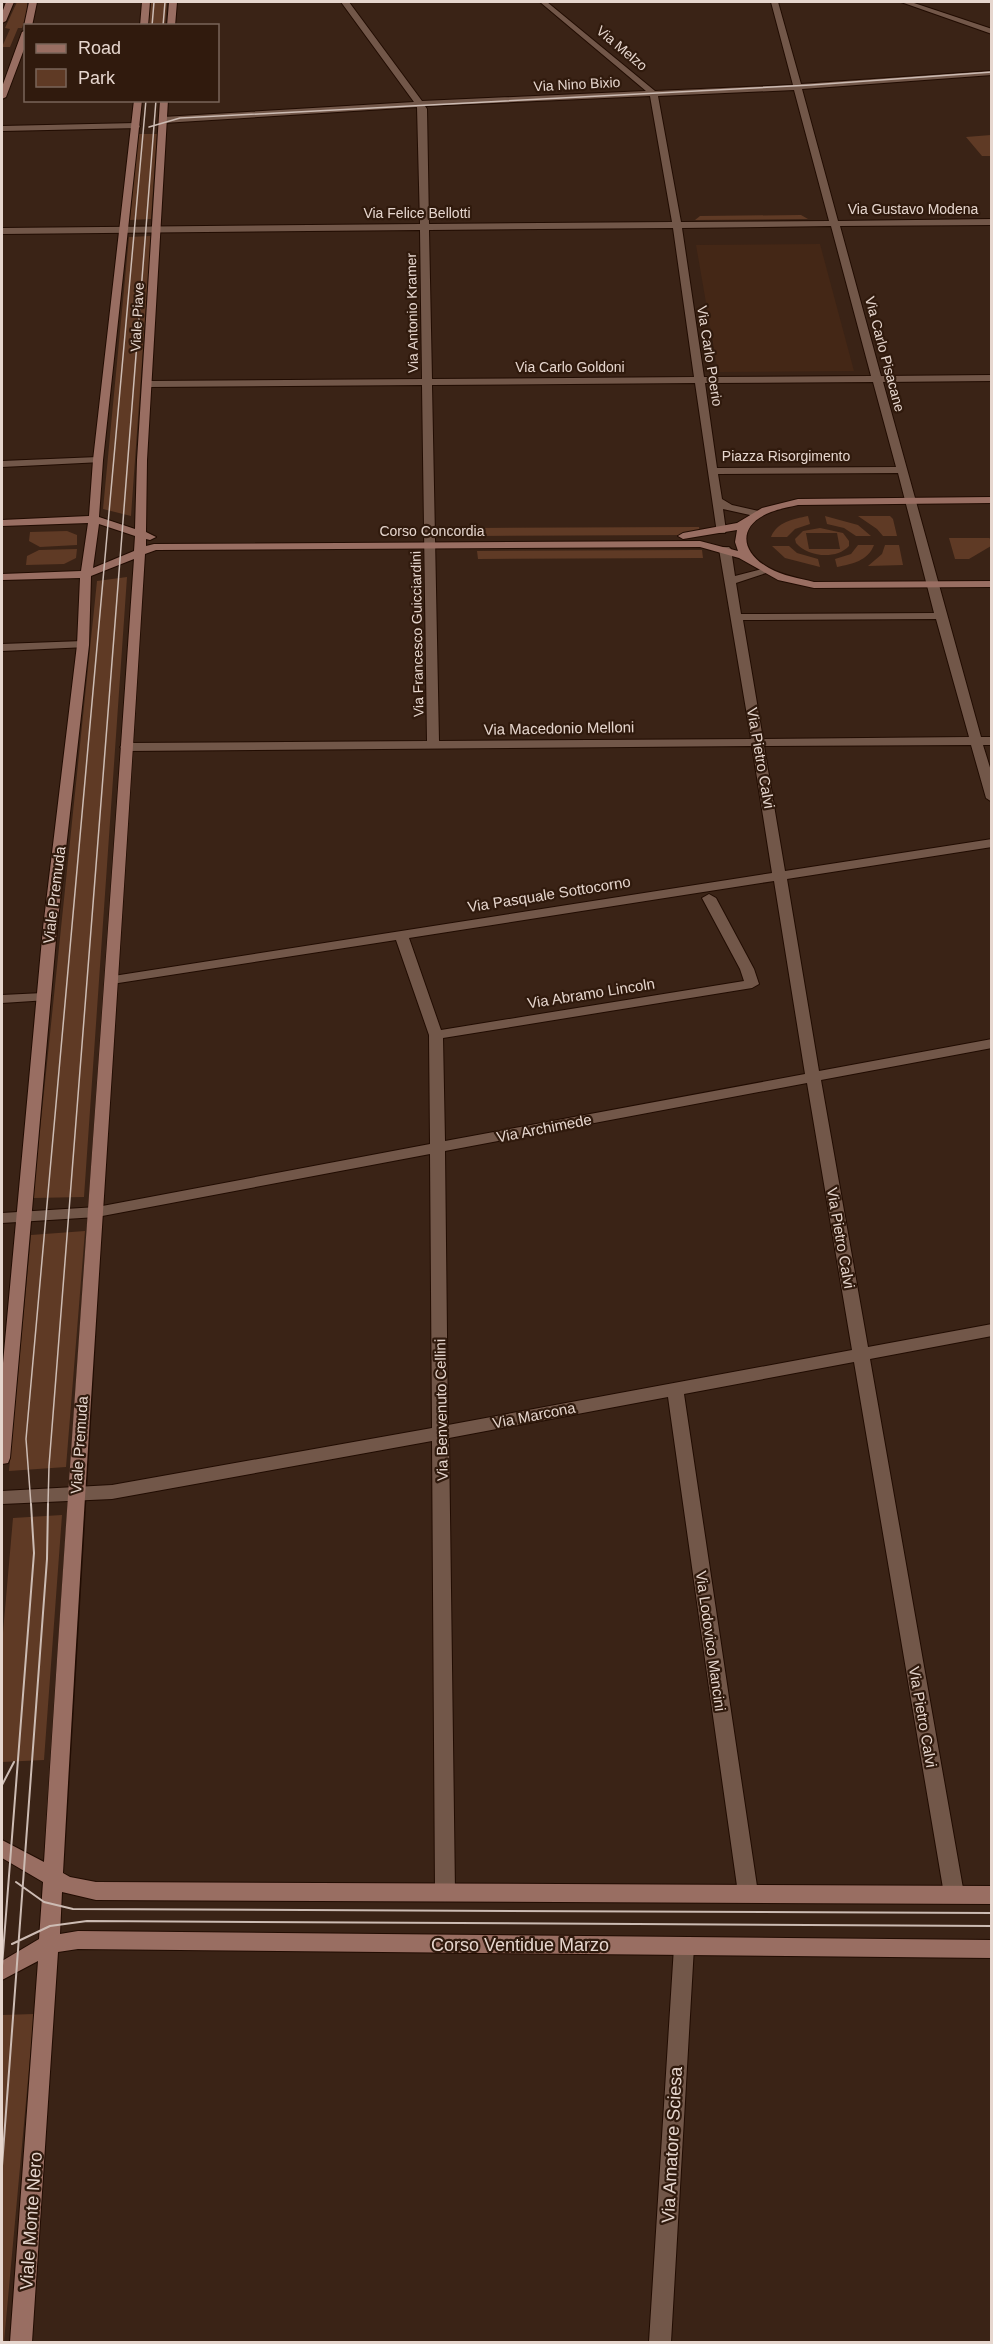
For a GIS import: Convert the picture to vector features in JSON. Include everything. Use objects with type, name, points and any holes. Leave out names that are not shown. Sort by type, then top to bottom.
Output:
[{"type":"street","points":[[2,21],[10,2]]},
{"type":"street","points":[[29,24],[33,2]]},
{"type":"street","points":[[144,24],[146,2]]},
{"type":"street","points":[[171,24],[173,2]]},
{"type":"street","points":[[345,2],[420,104]]},
{"type":"street","name":"Via Melzo","points":[[543,2],[654,94]]},
{"type":"street","points":[[774,2],[834,218]]},
{"type":"street","points":[[905,2],[992,32]]},
{"type":"street","points":[[2,97],[24,37]]},
{"type":"street","name":"Via Nino Bixio","points":[[2,129],[150,123],[420,104],[797,87],[992,73]]},
{"type":"street","name":"Via Carlo Poerio","points":[[654,94],[680,244],[714,471]]},
{"type":"street","name":"Viale Piave","points":[[139,102],[150,123],[157,228],[142,460],[140,552]]},
{"type":"street","name":"Viale Piave","points":[[87,574],[98,460],[129,229],[150,123],[163,102]]},
{"type":"street","name":"Via Antonio Kramer","points":[[420,104],[423,108],[430,522]]},
{"type":"street","name":"Via Gustavo Modena","points":[[676,224],[834,218],[992,222]]},
{"type":"street","name":"Via Carlo Pisacane","points":[[834,218],[902,470]]},
{"type":"street","name":"Via Felice Bellotti","points":[[2,233],[157,228],[676,224]]},
{"type":"street","name":"Via Carlo Goldoni","points":[[148,384],[992,378]]},
{"type":"street","points":[[2,464],[98,460]]},
{"type":"street","points":[[902,470],[940,616],[992,798]]},
{"type":"street","name":"Piazza Risorgimento","points":[[721,531],[714,471],[902,470]]},
{"type":"street","points":[[721,531],[746,524],[759,514],[785,504],[810,501],[992,500]]},
{"type":"street","points":[[718,501],[729,508],[759,514]]},
{"type":"street","points":[[2,523],[94,519]]},
{"type":"street","name":"Corso Concordia","points":[[94,519],[140,535],[172,542],[700,544],[725,549]]},
{"type":"street","name":"Via Francesco Guicciardini","points":[[430,522],[434,745]]},
{"type":"street","points":[[746,524],[741,533],[740,542],[749,560]]},
{"type":"street","name":"Corso Concordia","points":[[87,574],[154,547],[682,536],[721,531]]},
{"type":"street","points":[[725,549],[782,578],[814,585],[992,584]]},
{"type":"street","name":"Via Pietro Calvi","points":[[725,549],[813,1077],[954,1894]]},
{"type":"street","name":"Viale Premuda","points":[[53,1879],[75,1494],[97,1212],[140,552]]},
{"type":"street","points":[[730,581],[766,571]]},
{"type":"street","points":[[2,577],[87,574]]},
{"type":"street","name":"Viale Premuda","points":[[2,1458],[44,997],[83,645],[87,574]]},
{"type":"street","points":[[736,617],[940,616]]},
{"type":"street","points":[[2,648],[83,645]]},
{"type":"street","name":"Via Macedonio Melloni","points":[[126,747],[992,741]]},
{"type":"street","name":"Via Pasquale Sottocorno","points":[[112,980],[992,843]]},
{"type":"street","name":"Via Abramo Lincoln","points":[[436,1035],[752,984],[747,969],[709,898]]},
{"type":"street","name":"Via Benvenuto Cellini","points":[[401,934],[436,1035],[442,1433],[445,1892]]},
{"type":"street","points":[[2,999],[44,997]]},
{"type":"street","name":"Via Archimede","points":[[97,1212],[992,1043]]},
{"type":"street","points":[[2,1218],[97,1212]]},
{"type":"street","name":"Via Marcona","points":[[2,1498],[112,1492],[992,1330]]},
{"type":"street","name":"Via Lodovico Mancini","points":[[675,1388],[748,1893]]},
{"type":"street","points":[[2,1848],[53,1879],[75,1888],[96,1891],[992,1895]]},
{"type":"street","name":"Viale Monte Nero","points":[[21,2343],[53,1879]]},
{"type":"street","name":"Corso Ventidue Marzo","points":[[49,1944],[88,1941],[992,1949]]},
{"type":"street","points":[[2,1971],[49,1944]]},
{"type":"street","name":"Via Amatore Sciesa","points":[[660,2343],[684,1947]]},
{"type":"shaded area","points":[[820,244],[854,371],[718,372],[696,245]]},
{"type":"green space","points":[[17,2],[27,2],[27,13],[22,28],[18,28],[10,47],[2,47],[10,29],[5,28]]},
{"type":"green space","points":[[151,2],[167,2],[165,24],[148,24]]},
{"type":"green space","points":[[138,134],[157,134],[151,219],[130,220]]},
{"type":"green space","points":[[991,135],[991,156],[982,156],[966,137]]},
{"type":"green space","points":[[801,215],[808,219],[695,220],[700,216]]},
{"type":"green space","points":[[151,236],[131,516],[103,509],[129,237]]},
{"type":"green space","points":[[808,516],[810,524],[795,529],[787,537],[771,537],[781,525]]},
{"type":"green space","points":[[825,516],[858,525],[871,536],[856,536],[844,528],[827,524]]},
{"type":"green space","points":[[858,516],[890,516],[893,519],[897,536],[883,536]]},
{"type":"green space","points":[[699,527],[700,534],[692,535],[477,536],[477,528]]},
{"type":"green space","points":[[820,528],[843,533],[849,541],[849,546],[830,555],[815,554],[801,548],[796,543],[795,539],[803,531]],"holes":[[[806,533],[837,533],[840,549],[809,549]]]},
{"type":"green space","points":[[67,531],[77,535],[77,545],[40,547],[29,541],[30,532]]},
{"type":"green space","points":[[949,538],[989,538],[991,546],[969,559],[955,559]]},
{"type":"green space","points":[[858,545],[874,545],[864,558],[837,567],[835,559],[851,554]]},
{"type":"green space","points":[[885,545],[899,545],[903,565],[868,566],[882,554]]},
{"type":"green space","points":[[772,546],[789,546],[797,553],[818,559],[820,567],[785,558]]},
{"type":"green space","points":[[77,549],[76,558],[64,564],[26,565],[27,556],[39,550]]},
{"type":"green space","points":[[702,550],[703,558],[478,559],[477,551]]},
{"type":"green space","points":[[127,577],[84,1197],[33,1198],[97,581]]},
{"type":"green space","points":[[85,1231],[66,1467],[9,1471],[31,1235]]},
{"type":"green space","points":[[62,1515],[44,1760],[2,1762],[2,1644],[13,1518]]},
{"type":"green space","points":[[34,2014],[4,2342],[2,2342],[2,2015]]},
{"type":"tram line","points":[[152,24],[154,2]]},
{"type":"tram line","points":[[163,24],[165,2]]},
{"type":"tram line","points":[[154,126],[180,118],[811,85],[992,72]]},
{"type":"tram line","points":[[31,1505],[26,1439],[146,102]]},
{"type":"tram line","points":[[154,126],[156,102]]},
{"type":"tram line","points":[[48,1505],[49,1466],[154,126]]},
{"type":"tram line","points":[[149,127],[154,126]]},
{"type":"tram line","points":[[2,1966],[34,1553],[31,1504]]},
{"type":"tram line","points":[[23,1887],[47,1559],[48,1504]]},
{"type":"tram line","points":[[2,1785],[14,1762]]},
{"type":"tram line","points":[[16,1882],[23,1887]]},
{"type":"tram line","points":[[19,1941],[23,1887]]},
{"type":"tram line","points":[[23,1887],[44,1902],[73,1909],[992,1913]]},
{"type":"tram line","points":[[19,1941],[50,1926],[87,1921],[992,1926]]},
{"type":"tram line","points":[[2,2166],[19,1941]]},
{"type":"tram line","points":[[12,1944],[19,1941]]}]
